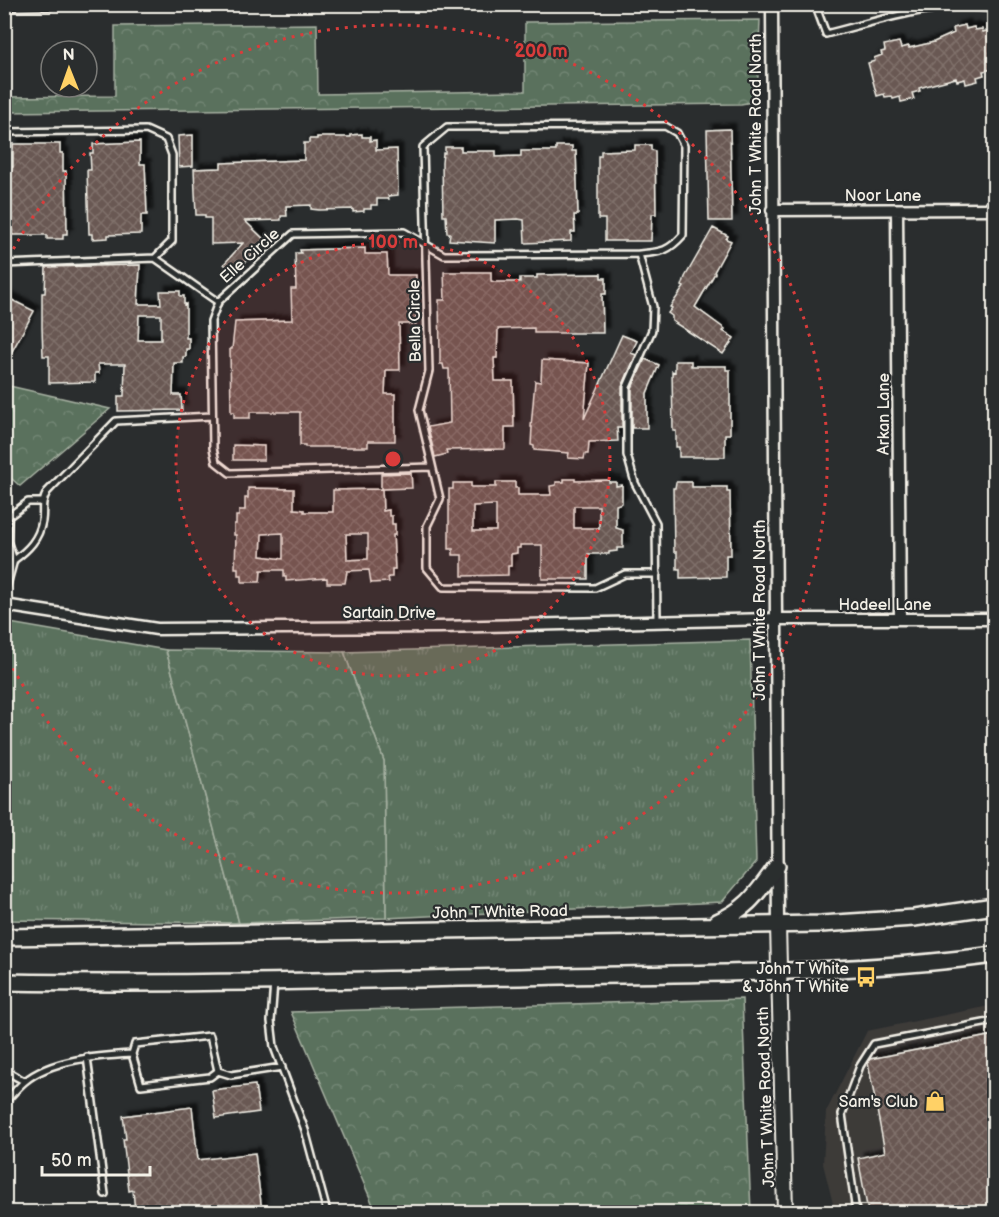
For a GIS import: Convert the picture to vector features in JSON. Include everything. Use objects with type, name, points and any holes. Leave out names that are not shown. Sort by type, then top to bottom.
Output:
[{"type":"main road","points":[[709,926],[736,914],[752,900],[777,866]]},
{"type":"main road","name":"John T White Road","points":[[4,936],[844,923],[914,918],[994,906]]},
{"type":"main road","points":[[4,982],[274,981],[778,971],[926,964],[994,955]]},
{"type":"street","points":[[4,5],[50,4]]},
{"type":"street","name":"John T White Road North","points":[[770,6],[778,971],[785,1212]]},
{"type":"street","name":"Noor Lane","points":[[772,210],[994,209]]},
{"type":"street","name":"Arkan Lane","points":[[897,210],[900,619]]},
{"type":"street","name":"Sartain Drive","points":[[4,605],[157,628],[440,627],[775,619]]},
{"type":"street","name":"Hadeel Lane","points":[[775,619],[994,619]]},
{"type":"lane","points":[[815,4],[826,34],[931,8],[992,7]]},
{"type":"lane","name":"Bella Circle","points":[[657,574],[625,574],[595,588],[444,587],[427,568],[427,526],[440,499],[419,410],[429,371],[423,147],[447,127],[665,126]]},
{"type":"lane","name":"Elle Circle","points":[[432,467],[230,473],[216,462],[212,416],[211,321],[218,302],[293,234],[404,232],[444,255],[639,254],[663,251],[673,246],[683,235],[684,146],[677,133],[665,126]]},
{"type":"lane","points":[[4,132],[147,130],[166,139],[171,155],[172,242],[155,258]]},
{"type":"lane","points":[[639,254],[653,307],[652,330],[627,387],[627,455],[635,483],[656,523],[657,622]]},
{"type":"lane","points":[[4,264],[155,258],[218,302]]},
{"type":"lane","points":[[14,560],[28,550],[38,536],[43,520],[42,502],[47,492],[116,421],[212,416]]},
{"type":"lane","points":[[4,596],[14,560],[7,542],[8,517],[28,502],[42,502]]},
{"type":"lane","points":[[274,981],[271,1021],[274,1047],[305,1130],[327,1212]]},
{"type":"lane","points":[[856,1212],[842,1114],[860,1066],[874,1044],[994,1021]]},
{"type":"lane","points":[[210,1036],[218,1071],[210,1077],[141,1085],[132,1054],[135,1044],[210,1036]]},
{"type":"lane","points":[[4,1103],[24,1082],[42,1070],[87,1057],[132,1054]]},
{"type":"lane","points":[[87,1057],[105,1194]]},
{"type":"lane","points":[[218,1071],[231,1075],[282,1067]]},
{"type":"lane","points":[[4,1070],[24,1082]]},
{"type":"shaded area","name":"Sam's Club","points":[[994,1005],[994,1212],[835,1212],[823,1164],[826,1112],[867,1031]]},
{"type":"green space","points":[[760,20],[757,101],[741,104],[5,112],[5,97],[99,99],[99,96],[115,96],[115,26],[317,24],[318,94],[525,91],[525,22]]},
{"type":"green space","points":[[5,385],[110,409],[20,486],[5,473]]},
{"type":"green space","points":[[4,622],[166,650],[239,923],[5,920]]},
{"type":"green space","points":[[750,640],[756,862],[722,902],[386,918],[384,761],[344,652]]},
{"type":"green space","points":[[166,650],[344,652],[384,761],[386,918],[239,923]]},
{"type":"green space","points":[[742,999],[751,1212],[376,1212],[291,1012]]},
{"type":"building","points":[[965,25],[966,29],[974,27],[975,30],[982,29],[983,32],[990,30],[994,46],[994,65],[991,65],[993,69],[983,71],[984,75],[977,77],[978,81],[966,84],[965,79],[957,81],[956,78],[919,88],[920,91],[912,93],[914,99],[901,102],[900,97],[893,99],[892,96],[885,97],[884,94],[877,96],[868,63],[882,55],[881,52],[885,51],[884,45],[899,42],[901,48],[909,46],[909,48],[934,42],[954,33],[953,28]]},
{"type":"building","points":[[730,129],[732,221],[709,221],[707,130]]},
{"type":"building","points":[[362,134],[362,137],[370,137],[370,141],[376,140],[376,150],[397,149],[398,195],[388,196],[389,199],[377,199],[377,205],[371,205],[371,209],[364,209],[364,211],[319,210],[311,209],[311,205],[286,206],[287,216],[281,216],[281,220],[245,221],[268,243],[264,243],[234,274],[224,264],[243,243],[211,244],[211,218],[196,215],[194,169],[221,168],[221,163],[304,160],[304,143],[309,143],[309,139],[351,137],[351,135]]},
{"type":"building","points":[[193,135],[193,166],[179,167],[178,136]]},
{"type":"building","points":[[140,142],[140,164],[145,164],[147,215],[141,215],[141,234],[108,235],[108,238],[92,239],[92,234],[89,234],[87,170],[91,170],[90,153],[93,153],[93,144]]},
{"type":"building","points":[[13,144],[60,144],[60,153],[63,153],[63,171],[66,171],[67,234],[63,234],[63,239],[47,239],[47,235],[12,235],[12,230],[9,230],[8,167],[13,167]]},
{"type":"building","points":[[635,145],[651,145],[651,150],[655,151],[656,214],[652,214],[651,241],[605,241],[605,219],[598,219],[598,156],[601,156],[601,151],[635,150]]},
{"type":"building","points":[[556,146],[572,146],[572,151],[576,151],[578,215],[574,215],[575,232],[571,232],[571,241],[525,243],[524,220],[518,219],[495,220],[495,243],[449,240],[450,233],[447,233],[446,216],[443,216],[442,163],[445,147],[461,147],[461,151],[496,151],[496,157],[521,156],[521,151],[556,151]]},
{"type":"building","points":[[713,228],[728,236],[726,239],[731,241],[695,307],[734,338],[723,354],[672,321],[672,316],[668,313],[684,287],[682,286],[685,277]]},
{"type":"building","points":[[365,248],[365,254],[387,254],[388,275],[416,275],[416,324],[399,324],[400,370],[386,370],[385,394],[395,394],[395,441],[368,441],[368,447],[305,447],[305,445],[300,445],[300,412],[250,412],[250,418],[234,418],[234,412],[231,412],[230,349],[232,349],[235,322],[292,320],[291,289],[296,289],[295,253],[301,253],[300,250]]},
{"type":"building","points":[[140,265],[138,304],[161,304],[160,291],[180,291],[180,296],[184,296],[184,305],[186,304],[186,338],[189,338],[189,349],[186,349],[183,363],[174,363],[173,395],[181,395],[182,410],[118,411],[118,396],[124,396],[125,364],[98,364],[99,373],[95,373],[95,382],[49,383],[49,356],[43,356],[42,328],[42,293],[45,293],[46,267]],"holes":[[[139,315],[161,315],[161,340],[138,340]]]},
{"type":"building","points":[[444,272],[491,272],[491,281],[494,282],[520,282],[520,278],[537,278],[537,275],[601,274],[601,278],[606,278],[606,294],[602,294],[603,333],[534,333],[534,328],[498,329],[497,358],[494,358],[495,381],[513,381],[514,427],[505,427],[505,449],[446,450],[447,454],[435,457],[428,427],[450,423],[449,369],[444,369],[443,364],[440,364],[439,300],[445,300]]},
{"type":"building","points":[[4,296],[34,311],[4,366]]},
{"type":"building","points":[[622,335],[637,341],[631,353],[636,355],[622,387],[622,428],[617,428],[618,441],[589,442],[588,454],[585,454],[584,459],[568,458],[569,453],[534,450],[534,446],[531,445],[531,427],[535,381],[541,382],[542,360],[589,363],[584,419]]},
{"type":"building","points":[[645,359],[659,365],[647,393],[647,428],[632,428],[632,388]]},
{"type":"building","points":[[675,361],[691,361],[691,366],[726,366],[726,370],[730,370],[730,434],[725,434],[725,457],[679,457],[679,447],[676,447],[676,431],[673,431],[672,371],[675,372]]},
{"type":"building","points":[[233,445],[264,446],[264,460],[233,460]]},
{"type":"building","points":[[411,473],[412,488],[382,489],[383,511],[389,510],[392,524],[395,524],[395,535],[393,535],[395,569],[392,569],[392,577],[388,577],[389,582],[371,583],[369,570],[347,571],[345,583],[327,583],[327,578],[286,581],[284,570],[261,570],[260,582],[242,582],[242,575],[238,575],[238,568],[235,568],[234,524],[236,524],[236,516],[239,516],[239,510],[245,510],[248,488],[294,489],[294,509],[304,510],[304,512],[333,512],[333,490],[381,489],[381,474]],"holes":[[[283,533],[283,559],[261,556],[262,534]],[[346,534],[368,534],[368,559],[347,560]]]},
{"type":"building","points":[[564,479],[609,480],[609,482],[616,482],[616,486],[622,485],[622,503],[616,505],[616,528],[623,530],[623,548],[617,548],[617,551],[609,552],[609,554],[588,554],[588,579],[542,579],[542,545],[520,545],[517,553],[511,554],[508,575],[462,576],[462,555],[453,555],[453,549],[449,549],[449,489],[453,489],[453,483],[471,483],[471,487],[496,487],[496,482],[515,482],[518,495],[551,495],[550,486],[556,485],[556,482],[564,482]],"holes":[[[496,505],[496,531],[473,531],[473,506]],[[574,506],[599,506],[599,528],[574,528]]]},
{"type":"building","points":[[676,482],[692,482],[692,487],[727,487],[727,492],[730,492],[731,555],[726,555],[726,577],[680,578],[680,569],[677,569],[677,552],[674,552],[673,488]]},
{"type":"building","name":"Sam's Club","points":[[994,1035],[994,1212],[868,1212],[858,1158],[885,1152],[868,1063],[870,1059]]},
{"type":"building","points":[[255,1085],[259,1112],[216,1118],[212,1090]]},
{"type":"building","points":[[192,1107],[198,1160],[255,1153],[262,1212],[221,1212],[221,1210],[135,1212],[133,1190],[129,1191],[123,1139],[126,1139],[123,1116]]},
{"type":"place","name":"John T White & John T White","points":[[866,977]]},
{"type":"place","name":"Sam's Club","points":[[935,1101]]}]
